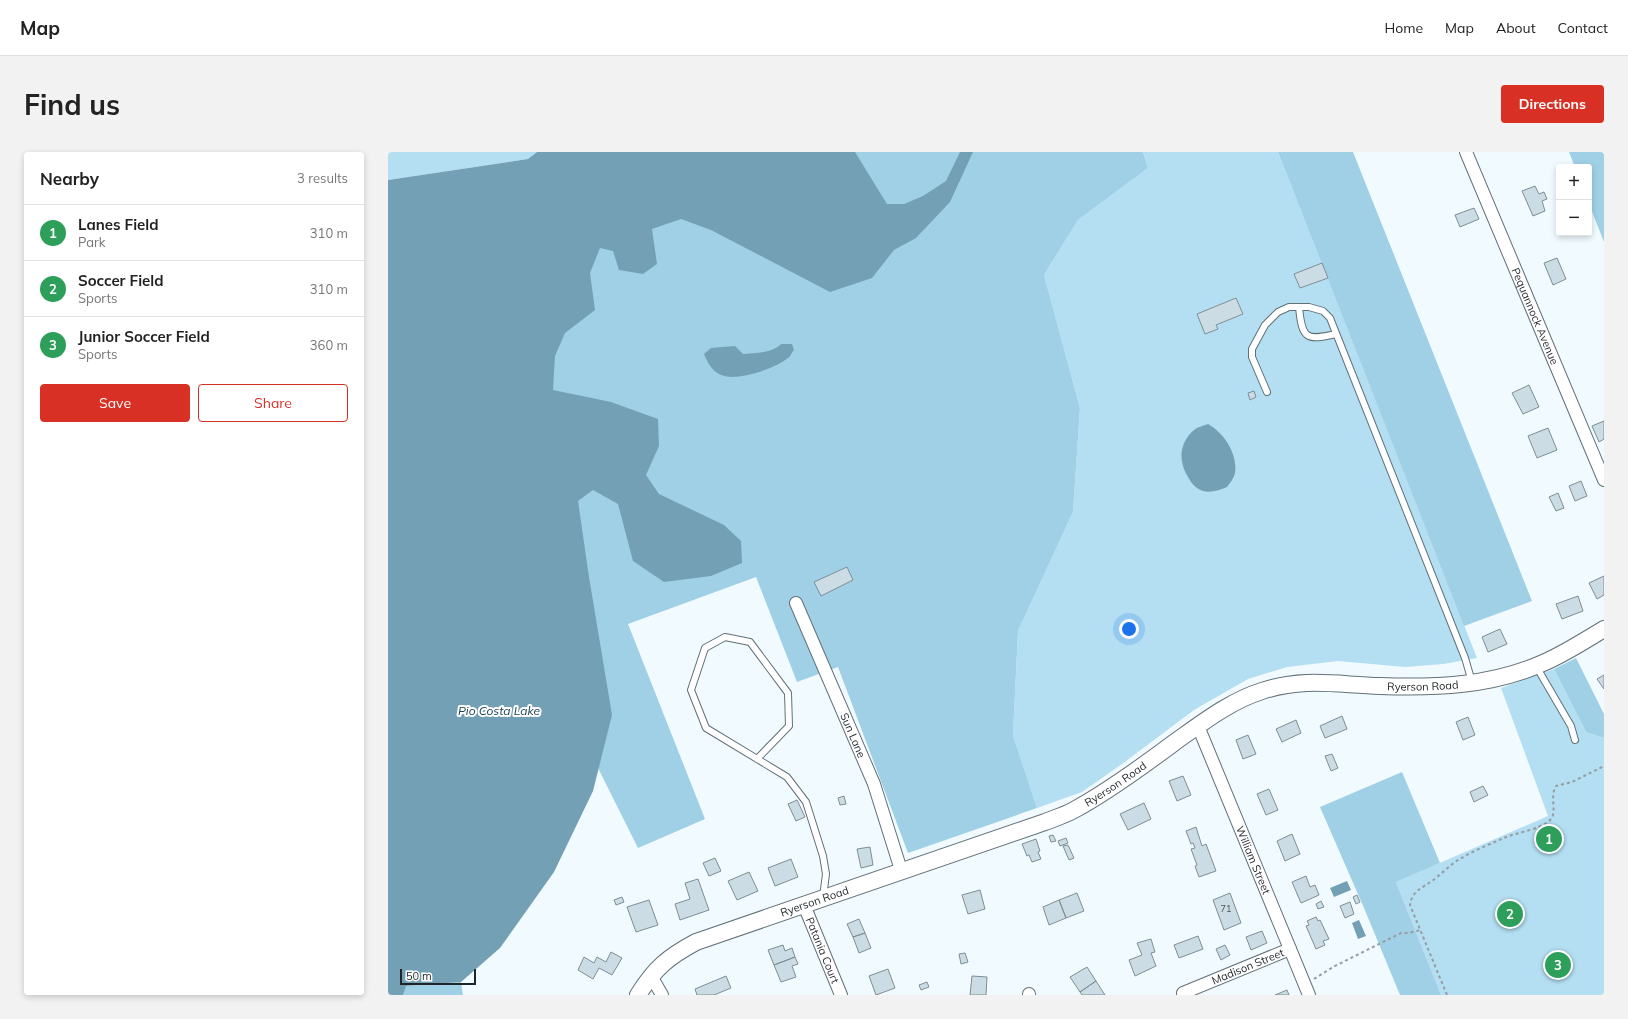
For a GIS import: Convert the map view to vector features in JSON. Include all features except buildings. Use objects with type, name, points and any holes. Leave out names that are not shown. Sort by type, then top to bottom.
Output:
[{"type":"street","name":"Pequannock Avenue","points":[[1466,152],[1600,458],[1604,480]]},
{"type":"street","name":"Sun Lane","points":[[796,603],[874,784],[902,870]]},
{"type":"street","name":"Ryerson Road","points":[[638,995],[661,964],[677,952],[696,942],[804,906],[1073,810],[1114,785],[1198,726],[1242,699],[1261,691],[1281,685],[1316,682],[1406,687],[1472,683],[1498,678],[1536,666],[1564,653],[1604,629]]},
{"type":"street","name":"William Street","points":[[1198,726],[1309,995]]},
{"type":"street","name":"Patania Court","points":[[804,906],[841,995]]},
{"type":"street","name":"Madison Street","points":[[1183,993],[1290,949]]},
{"type":"street","points":[[651,976],[662,995]]},
{"type":"lane","points":[[1267,392],[1252,357],[1252,349],[1265,325],[1278,312],[1289,307],[1309,307],[1323,311],[1330,318],[1465,658],[1472,683]]},
{"type":"lane","points":[[1299,307],[1304,331],[1310,337],[1317,338],[1336,334]]},
{"type":"lane","points":[[757,759],[789,726],[788,693],[750,642],[725,637],[705,648],[692,690],[706,728],[757,759],[787,777],[806,802],[823,856],[826,874],[822,899]]},
{"type":"lane","points":[[1536,666],[1571,726],[1575,740]]},
{"type":"path","points":[[1447,995],[1410,904],[1411,897],[1417,890],[1457,861],[1506,837],[1543,825],[1550,820],[1553,814],[1553,791],[1556,786],[1572,782],[1604,766]]},
{"type":"path","points":[[1314,980],[1333,967],[1401,933],[1421,930]]},
{"type":"shaded area","points":[[388,152],[537,152],[528,159],[388,180]]},
{"type":"shaded area","points":[[623,152],[1143,152],[1148,168],[1078,220],[1044,275],[1080,408],[1073,512],[1018,631],[1013,735],[1037,808],[908,853],[838,667],[797,682],[756,577],[628,624],[705,819],[638,848],[599,770],[505,428]]},
{"type":"shaded area","points":[[1143,152],[1278,152],[1477,658],[1443,664],[1405,667],[1338,661],[1287,667],[1248,679],[1194,710],[1082,792],[1037,808],[1013,735],[1018,631],[1073,512],[1080,408],[1044,275],[1078,220],[1148,168]]},
{"type":"shaded area","points":[[1278,152],[1353,152],[1532,601],[1464,626]]},
{"type":"shaded area","points":[[1569,152],[1604,152],[1604,242],[1592,212],[1592,164],[1574,164]]},
{"type":"shaded area","points":[[1576,658],[1604,714],[1604,738],[1586,732],[1554,669]]},
{"type":"shaded area","points":[[1554,669],[1586,732],[1604,738],[1604,995],[1441,995],[1396,882],[1548,816],[1501,688]]},
{"type":"shaded area","points":[[1402,772],[1440,863],[1396,882],[1441,995],[1400,995],[1320,807]]},
{"type":"shaded area","points":[[461,982],[463,995],[403,995],[405,986]]},
{"type":"water","name":"Pio Costa Lake","points":[[537,152],[855,152],[887,204],[904,204],[923,196],[946,181],[960,152],[973,152],[950,202],[916,238],[894,250],[872,278],[830,292],[711,230],[681,219],[652,229],[657,264],[643,274],[619,270],[613,251],[600,248],[590,273],[595,310],[565,333],[555,356],[553,390],[611,402],[658,419],[659,446],[646,475],[659,494],[724,525],[741,541],[742,563],[711,576],[664,582],[633,561],[618,504],[593,490],[578,501],[612,715],[593,791],[554,872],[500,948],[461,982],[406,986],[403,995],[388,995],[388,180],[528,159]]},
{"type":"water","points":[[781,344],[792,344],[794,350],[788,358],[766,370],[737,377],[728,377],[715,371],[710,366],[704,354],[711,348],[735,346],[743,354],[758,353],[768,351]]},
{"type":"water","points":[[1208,424],[1224,438],[1229,445],[1235,466],[1235,473],[1227,487],[1209,492],[1200,490],[1192,484],[1185,471],[1182,459],[1183,446],[1189,435],[1197,428]]},
{"type":"water","points":[[1347,881],[1351,890],[1334,897],[1330,888]]},
{"type":"water","points":[[1359,920],[1366,936],[1358,939],[1352,923]]},
{"type":"place","name":"Lanes Field","points":[[1549,839]]},
{"type":"place","name":"Soccer Field","points":[[1510,914]]},
{"type":"place","name":"Junior Soccer Field","points":[[1558,965]]}]
